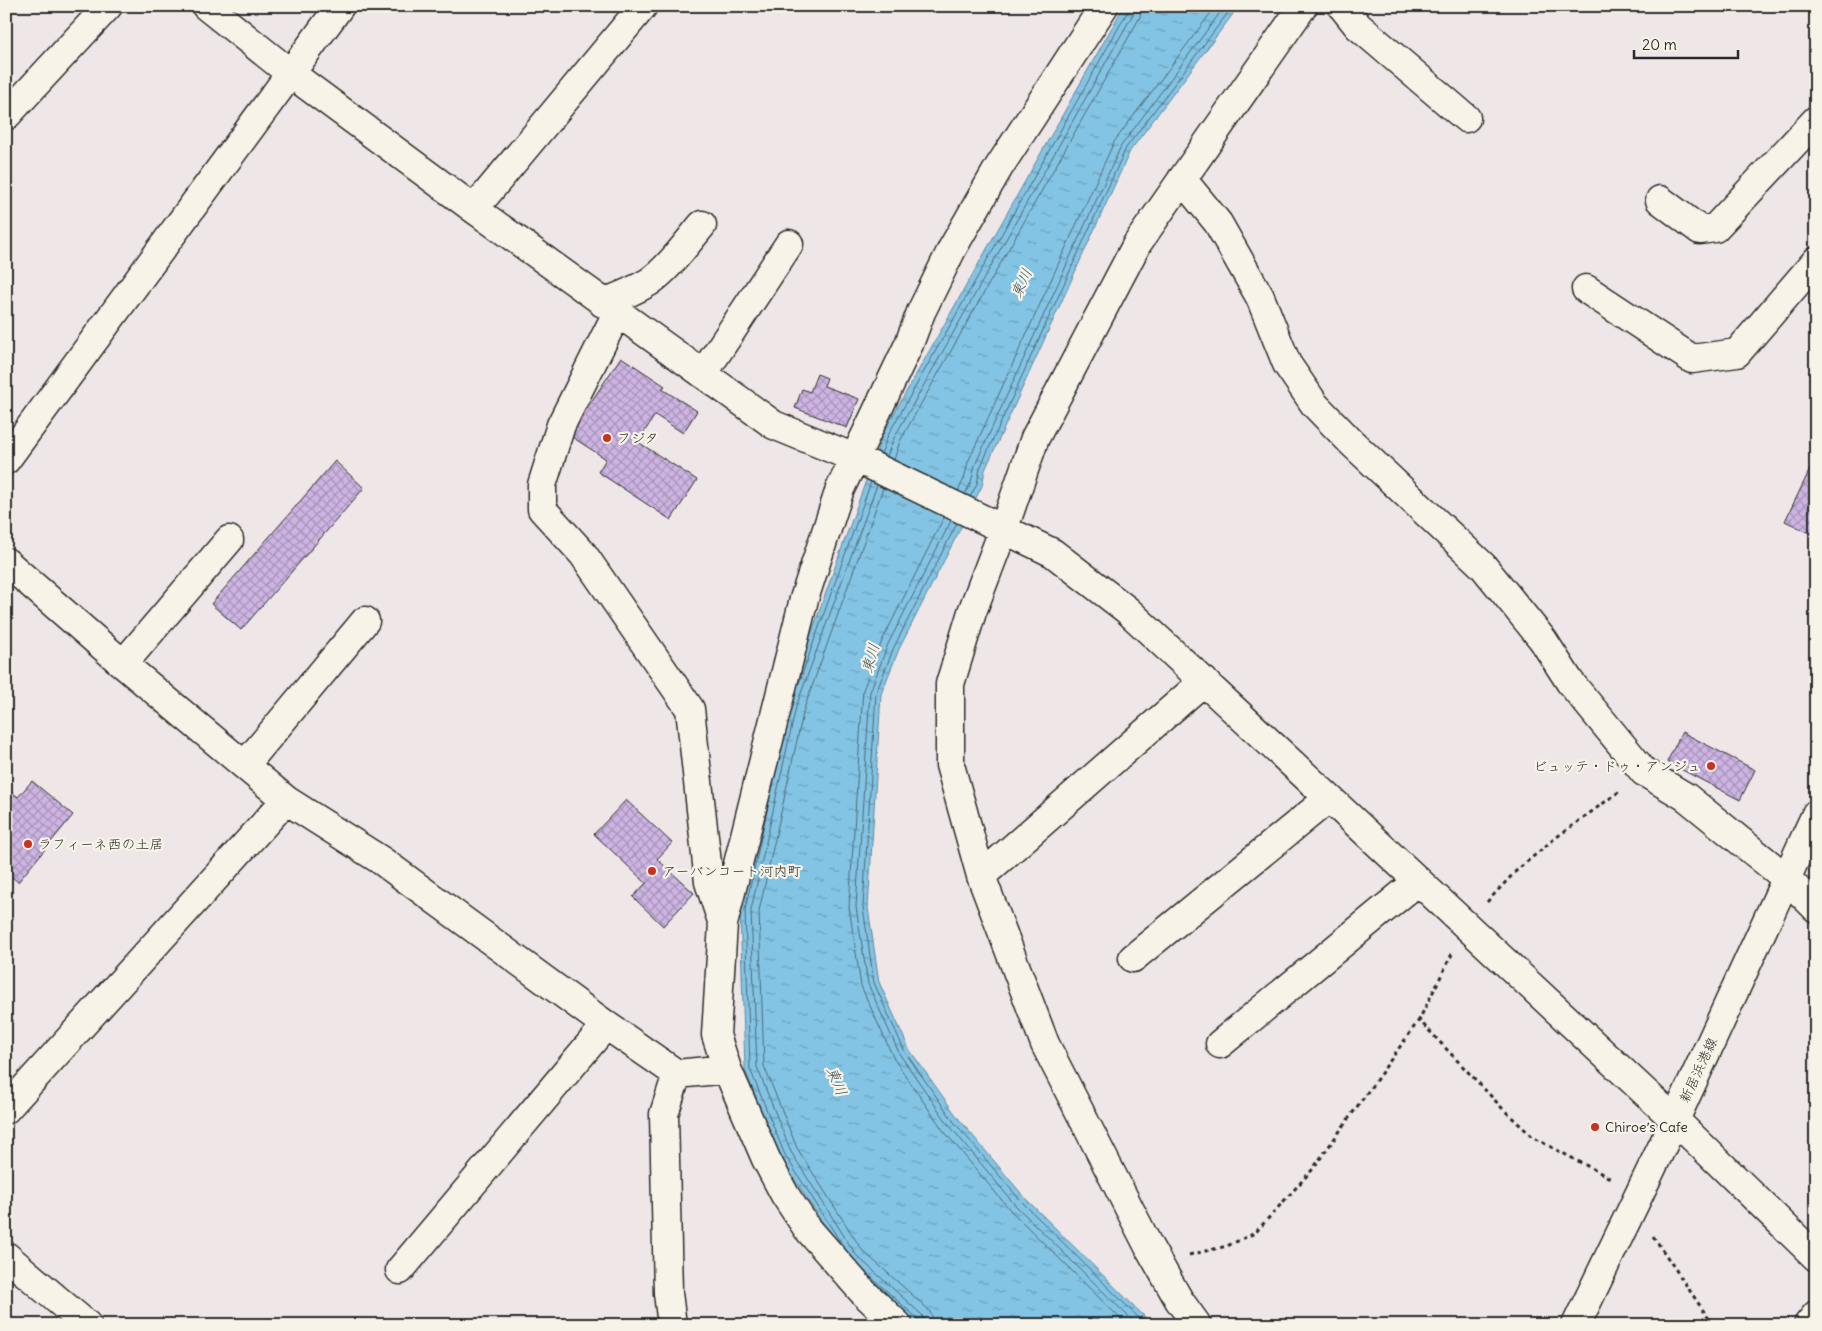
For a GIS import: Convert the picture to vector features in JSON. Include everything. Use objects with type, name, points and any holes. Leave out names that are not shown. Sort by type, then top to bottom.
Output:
[{"type":"street","points":[[6,116],[108,6]]},
{"type":"street","points":[[206,6],[290,73],[474,209],[774,425],[858,460],[1053,552],[1127,610],[1204,681],[1675,1120],[1816,1257]]},
{"type":"street","points":[[6,460],[340,6]]},
{"type":"street","points":[[474,209],[643,6]]},
{"type":"street","points":[[898,1325],[863,1292],[807,1228],[785,1195],[766,1159],[727,1070],[716,1035],[724,924],[804,598],[840,489],[858,460],[921,312],[952,249],[999,167],[1104,6]]},
{"type":"street","points":[[1197,1325],[1179,1300],[1158,1262],[1045,1044],[981,876],[950,765],[950,684],[972,612],[1035,438],[1137,244],[1303,6]]},
{"type":"street","points":[[1342,6],[1358,26],[1466,118]]},
{"type":"street","points":[[1660,200],[1700,230],[1715,228],[1816,120]]},
{"type":"street","points":[[1182,179],[1218,223],[1260,297],[1288,364],[1315,405],[1352,443],[1483,566],[1543,640],[1570,682],[1644,772],[1686,797],[1786,878],[1816,908]]},
{"type":"street","points":[[702,225],[651,281],[626,295],[610,308],[561,425],[542,485],[542,509],[583,554],[690,709],[709,882],[724,924]]},
{"type":"street","points":[[703,374],[789,244]]},
{"type":"street","points":[[1586,289],[1692,359],[1737,353],[1816,261]]},
{"type":"street","points":[[123,664],[229,540]]},
{"type":"street","points":[[6,562],[123,664],[286,800],[382,861],[606,1025],[678,1074],[727,1070]]},
{"type":"street","points":[[245,765],[365,622]]},
{"type":"street","points":[[981,876],[1204,681]]},
{"type":"street","points":[[1133,958],[1329,798]]},
{"type":"street","points":[[6,1109],[286,800]]},
{"type":"street","name":"新居浜港線","points":[[1576,1325],[1675,1120],[1816,814]]},
{"type":"street","points":[[1220,1044],[1418,881]]},
{"type":"street","points":[[400,1270],[606,1025]]},
{"type":"street","points":[[672,1325],[668,1293],[664,1114],[678,1074]]},
{"type":"street","points":[[6,1256],[86,1325]]},
{"type":"street","points":[[1808,1325],[1816,1314]]},
{"type":"path","points":[[1158,1262],[1227,1246],[1255,1233],[1312,1170],[1419,1020],[1466,925],[1516,871],[1554,839],[1644,772]]},
{"type":"path","points":[[1419,1020],[1504,1110],[1534,1138],[1636,1201],[1714,1325]]},
{"type":"water","name":"東川","points":[[1124,6],[1239,6],[1130,151],[985,470],[982,486],[899,649],[881,694],[868,908],[879,982],[909,1049],[958,1118],[1025,1198],[1153,1325],[917,1325],[848,1262],[780,1157],[745,1070],[740,909],[786,704],[883,433]]},
{"type":"building","name":"フジタ","points":[[621,357],[665,386],[662,389],[697,411],[683,433],[655,415],[638,442],[697,480],[671,520],[598,472],[606,459],[569,435]]},
{"type":"building","points":[[817,374],[827,378],[824,386],[859,399],[847,428],[795,408],[802,389],[810,392]]},
{"type":"building","points":[[1816,457],[1816,536],[1785,521]]},
{"type":"building","points":[[335,461],[364,488],[241,630],[211,604]]},
{"type":"building","name":"ビュッテ・ドゥ・アンジュ","points":[[1682,732],[1755,770],[1740,800],[1667,762]]},
{"type":"building","name":"ラフィーネ西の土居","points":[[32,781],[73,815],[18,882],[6,872],[6,787],[18,797]]},
{"type":"building","name":"アーバンコート河内町","points":[[626,800],[672,843],[657,859],[694,893],[663,926],[633,897],[646,883],[594,834]]},
{"type":"place","name":"フジタ","points":[[607,438]]},
{"type":"place","name":"ビュッテ・ドゥ・アンジュ","points":[[1711,766]]},
{"type":"place","name":"ラフィーネ西の土居","points":[[28,844]]},
{"type":"place","name":"アーバンコート河内町","points":[[652,871]]},
{"type":"place","name":"Chiroe’s Cafe","points":[[1595,1127]]}]
